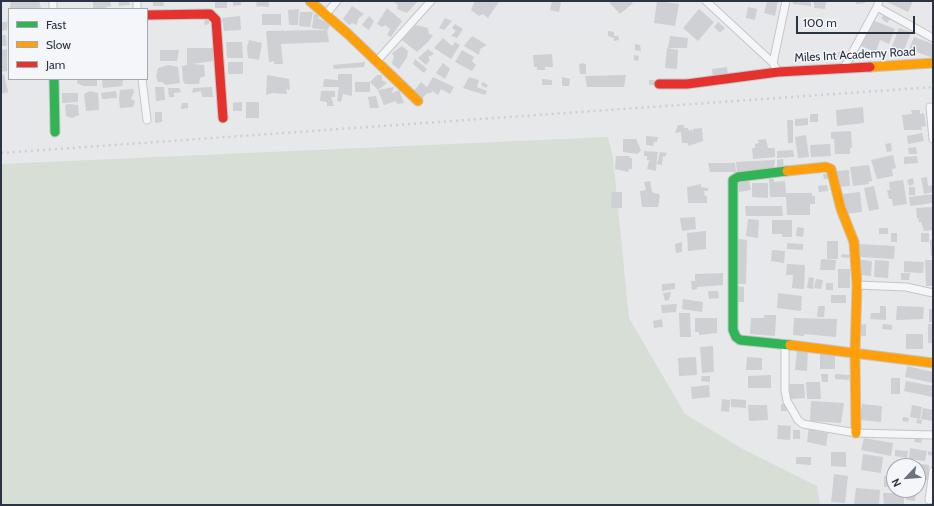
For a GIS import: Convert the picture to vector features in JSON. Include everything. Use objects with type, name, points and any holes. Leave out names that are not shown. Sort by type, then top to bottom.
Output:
[{"type":"street","points":[[310,1],[377,61],[418,101]]},
{"type":"street","points":[[326,14],[337,1]]},
{"type":"street","points":[[377,61],[431,1]]},
{"type":"street","points":[[706,1],[772,63],[778,72]]},
{"type":"street","points":[[772,63],[786,1]]},
{"type":"street","points":[[844,68],[878,4],[933,38]]},
{"type":"street","points":[[148,14],[210,14],[216,20],[224,118]]},
{"type":"street","name":"Miles Int Academy Road","points":[[659,84],[687,84],[778,72],[933,63]]},
{"type":"street","points":[[54,80],[55,132]]},
{"type":"street","points":[[142,80],[147,120]]},
{"type":"street","points":[[930,107],[933,139]]},
{"type":"street","points":[[856,433],[856,352],[857,285],[854,242],[842,209],[831,169],[826,167],[804,169],[738,177],[733,180],[733,330],[740,340],[856,352],[933,363]]},
{"type":"street","points":[[857,285],[906,287],[933,293]]},
{"type":"street","points":[[785,345],[785,391],[787,401],[798,420],[803,424],[856,433],[933,435]]},
{"type":"street","points":[[929,500],[933,471]]},
{"type":"shaded area","points":[[608,137],[613,158],[629,318],[685,414],[741,448],[817,486],[820,505],[1,505],[1,164]]},
{"type":"building","points":[[11,1],[39,1],[41,8],[10,8]]},
{"type":"building","points":[[110,1],[111,6],[106,8],[93,8],[93,2]]},
{"type":"building","points":[[118,1],[129,1],[130,5],[119,6]]},
{"type":"building","points":[[153,1],[163,1],[164,6],[153,6]]},
{"type":"building","points":[[215,1],[227,1],[227,8],[215,8]]},
{"type":"building","points":[[233,1],[241,1],[241,5],[233,6]]},
{"type":"building","points":[[257,1],[269,1],[269,7],[256,6]]},
{"type":"building","points":[[393,1],[417,2],[407,13],[397,9],[398,5]]},
{"type":"building","points":[[475,1],[499,2],[488,18],[483,14],[479,16],[471,10]]},
{"type":"building","points":[[552,1],[561,2],[559,12],[550,10]]},
{"type":"building","points":[[608,1],[631,1],[633,3],[620,14]]},
{"type":"building","points":[[657,1],[679,4],[675,26],[654,23]]},
{"type":"building","points":[[767,1],[778,1],[775,16],[764,13]]},
{"type":"building","points":[[793,1],[811,1],[811,6],[793,4]]},
{"type":"building","points":[[814,1],[826,1],[825,9],[814,8]]},
{"type":"building","points":[[856,1],[865,1],[865,3],[856,4]]},
{"type":"building","points":[[885,1],[913,1],[908,12]]},
{"type":"building","points":[[352,6],[364,14],[358,19],[357,25],[352,23],[349,25],[343,19]]},
{"type":"building","points":[[748,7],[757,9],[755,20],[746,18]]},
{"type":"building","points":[[387,8],[402,21],[391,37],[387,35],[390,29],[385,25],[382,27],[377,24]]},
{"type":"building","points":[[299,9],[298,25],[289,25],[288,10]]},
{"type":"building","points":[[699,9],[714,22],[698,41],[683,28]]},
{"type":"building","points":[[300,12],[313,12],[310,27],[299,26]]},
{"type":"building","points":[[314,13],[319,16],[318,18],[330,24],[328,30],[312,28]]},
{"type":"building","points":[[262,14],[281,14],[281,25],[262,25]]},
{"type":"building","points":[[884,15],[890,19],[887,23],[881,18]]},
{"type":"building","points":[[240,16],[241,30],[224,31],[222,18]]},
{"type":"building","points":[[369,16],[374,21],[369,30],[362,25]]},
{"type":"building","points":[[8,17],[7,30],[1,31],[1,22],[7,22]]},
{"type":"building","points":[[445,18],[452,21],[444,30],[439,28]]},
{"type":"building","points":[[209,19],[209,24],[204,25],[205,20]]},
{"type":"building","points":[[872,20],[895,29],[889,44],[880,40],[876,52],[861,46]]},
{"type":"building","points":[[718,22],[725,28],[720,33],[714,27]]},
{"type":"building","points":[[455,24],[463,29],[457,38],[451,36],[456,31],[452,28]]},
{"type":"building","points":[[416,25],[428,28],[429,34],[433,35],[417,52],[402,40]]},
{"type":"building","points":[[899,28],[911,32],[903,53],[891,49]]},
{"type":"building","points":[[327,30],[329,42],[281,44],[283,64],[274,64],[274,61],[269,62],[266,31]]},
{"type":"building","points":[[608,31],[614,32],[614,36],[618,36],[619,40],[614,41],[614,38],[608,36]]},
{"type":"building","points":[[1,35],[6,35],[7,46],[1,46]]},
{"type":"building","points":[[472,36],[487,45],[480,49],[479,55],[464,46]]},
{"type":"building","points":[[670,36],[688,38],[687,48],[668,48]]},
{"type":"building","points":[[914,37],[933,44],[933,58],[909,49]]},
{"type":"building","points":[[443,38],[452,46],[455,42],[460,45],[451,59],[434,48]]},
{"type":"building","points":[[249,40],[262,43],[259,60],[248,58],[247,47]]},
{"type":"building","points":[[226,42],[242,42],[243,58],[227,58]]},
{"type":"building","points":[[635,44],[640,45],[641,51],[635,50]]},
{"type":"building","points":[[402,46],[408,51],[407,57],[399,69],[392,64],[394,56],[392,53]]},
{"type":"building","points":[[187,48],[213,48],[213,61],[192,64],[204,65],[205,76],[200,78],[199,84],[185,84],[183,81],[182,66],[187,65]]},
{"type":"building","points":[[667,48],[678,50],[677,69],[665,68]]},
{"type":"building","points":[[7,49],[7,71],[1,72],[1,50]]},
{"type":"building","points":[[428,49],[434,54],[428,57],[430,60],[426,65],[418,58]]},
{"type":"building","points":[[160,50],[179,50],[177,61],[160,61]]},
{"type":"building","points":[[462,50],[474,57],[472,61],[476,65],[472,71],[455,62]]},
{"type":"building","points":[[846,51],[847,58],[832,60],[831,53]]},
{"type":"building","points":[[857,53],[864,53],[864,58],[857,58]]},
{"type":"building","points":[[552,54],[553,67],[545,67],[545,70],[537,70],[537,67],[534,67],[533,55]]},
{"type":"building","points":[[634,55],[639,56],[638,61],[634,60]]},
{"type":"building","points":[[415,59],[427,69],[424,73],[413,64]]},
{"type":"building","points":[[228,62],[243,62],[243,74],[228,74]]},
{"type":"building","points":[[365,62],[364,67],[334,69],[333,65]]},
{"type":"building","points":[[443,63],[450,69],[445,79],[436,73]]},
{"type":"building","points":[[582,63],[586,64],[586,74],[580,74],[579,65]]},
{"type":"building","points":[[168,65],[178,67],[180,83],[166,85],[162,82],[158,82],[156,76],[158,68]]},
{"type":"building","points":[[727,67],[728,76],[713,77],[712,69]]},
{"type":"building","points":[[4,74],[8,92],[1,94],[1,75]]},
{"type":"building","points":[[338,74],[352,74],[352,96],[343,94],[341,102],[337,101],[339,87],[323,87],[324,79],[338,80]]},
{"type":"building","points":[[267,75],[289,79],[290,90],[286,89],[287,94],[272,93],[266,95]]},
{"type":"building","points":[[377,75],[382,75],[382,80],[387,83],[378,90],[370,82]]},
{"type":"building","points":[[626,75],[624,87],[587,87],[585,76]]},
{"type":"building","points":[[433,77],[454,87],[450,94],[441,89],[438,95],[429,88],[433,92],[426,94],[422,99],[413,92],[421,82],[427,87]]},
{"type":"building","points":[[469,77],[479,80],[477,87],[487,91],[485,95],[463,88]]},
{"type":"building","points":[[562,77],[570,79],[569,86],[562,86]]},
{"type":"building","points":[[542,79],[552,80],[552,85],[542,85]]},
{"type":"building","points":[[77,80],[97,80],[97,86],[83,86],[77,83]]},
{"type":"building","points":[[102,80],[123,80],[122,86],[103,88]]},
{"type":"building","points":[[649,80],[654,80],[654,85],[649,85]]},
{"type":"building","points":[[355,82],[370,82],[370,92],[355,92]]},
{"type":"building","points":[[483,82],[488,85],[486,88],[481,85]]},
{"type":"building","points":[[155,87],[164,87],[165,100],[156,101]]},
{"type":"building","points":[[212,87],[213,97],[202,97],[201,91],[192,93],[193,88]]},
{"type":"building","points":[[394,87],[392,93],[399,90],[404,103],[397,104],[396,101],[384,105],[378,90]]},
{"type":"building","points":[[168,88],[179,88],[181,92],[174,93],[174,97],[169,97]]},
{"type":"building","points":[[133,89],[134,92],[131,99],[135,101],[133,107],[120,108],[120,90]]},
{"type":"building","points":[[90,91],[98,93],[99,110],[86,111],[84,94]]},
{"type":"building","points":[[116,91],[117,98],[102,99],[101,93]]},
{"type":"building","points":[[321,91],[335,91],[335,97],[331,97],[334,106],[327,106],[327,102],[320,101]]},
{"type":"building","points":[[62,93],[78,93],[78,102],[62,103]]},
{"type":"building","points":[[376,96],[379,108],[370,108],[368,97]]},
{"type":"building","points":[[242,102],[242,111],[233,111],[233,103]]},
{"type":"building","points":[[246,102],[259,102],[259,118],[246,118]]},
{"type":"building","points":[[182,103],[188,103],[188,108],[181,109]]},
{"type":"building","points":[[65,105],[78,105],[79,115],[72,118],[66,116]]},
{"type":"building","points":[[863,107],[864,123],[837,126],[836,110]]},
{"type":"building","points":[[911,110],[920,110],[920,114],[924,113],[926,126],[921,127],[922,130],[904,130],[902,115],[912,114]]},
{"type":"building","points":[[155,112],[162,112],[162,122],[155,123]]},
{"type":"building","points":[[810,114],[818,114],[818,122],[810,122]]},
{"type":"building","points":[[808,118],[808,125],[795,126],[795,119]]},
{"type":"building","points":[[787,120],[793,120],[793,143],[788,143]]},
{"type":"building","points":[[678,125],[684,125],[684,128],[688,128],[689,131],[691,129],[693,132],[693,129],[702,128],[703,141],[688,146],[688,143],[682,143],[681,132],[675,133]]},
{"type":"building","points":[[851,131],[852,148],[850,148],[850,154],[835,154],[834,139],[831,139],[831,132]]},
{"type":"building","points":[[922,133],[924,141],[908,144],[907,136]]},
{"type":"building","points":[[806,135],[809,157],[798,158],[795,137]]},
{"type":"building","points":[[646,136],[658,137],[657,142],[654,142],[653,146],[646,145]]},
{"type":"building","points":[[623,139],[636,139],[641,150],[638,154],[623,152]]},
{"type":"building","points":[[766,139],[768,148],[775,148],[775,157],[753,159],[752,148],[755,148],[755,144],[759,143],[758,140]]},
{"type":"building","points":[[891,143],[892,151],[887,152],[885,144]]},
{"type":"building","points":[[830,144],[831,156],[811,157],[810,145]]},
{"type":"building","points":[[916,147],[917,154],[909,154],[908,148]]},
{"type":"building","points":[[793,150],[794,157],[777,158],[777,151]]},
{"type":"building","points":[[644,151],[658,152],[657,157],[644,156]]},
{"type":"building","points":[[660,152],[667,153],[665,157],[663,156],[662,165],[657,164]]},
{"type":"building","points":[[893,155],[896,168],[892,169],[893,176],[877,179],[871,160]]},
{"type":"building","points":[[616,156],[630,156],[629,158],[632,158],[632,169],[629,169],[628,172],[615,169]]},
{"type":"building","points":[[647,156],[657,157],[656,171],[647,169],[649,161],[653,161],[647,160]]},
{"type":"building","points":[[917,156],[918,163],[904,164],[904,157]]},
{"type":"building","points":[[783,159],[784,169],[777,169],[777,160]]},
{"type":"building","points":[[775,160],[774,171],[737,172],[736,162]]},
{"type":"building","points":[[708,163],[735,163],[736,172],[710,172]]},
{"type":"building","points":[[869,165],[872,181],[868,182],[869,184],[853,186],[850,167]]},
{"type":"building","points":[[849,170],[850,186],[838,187],[836,171]]},
{"type":"building","points":[[832,173],[832,179],[824,179],[823,174]]},
{"type":"building","points":[[927,177],[928,186],[933,185],[933,192],[924,194],[921,178]]},
{"type":"building","points":[[913,178],[914,184],[909,186],[907,180]]},
{"type":"building","points":[[769,179],[774,179],[774,182],[785,181],[786,193],[812,193],[812,196],[815,196],[815,204],[810,204],[810,215],[787,215],[786,197],[770,197]]},
{"type":"building","points":[[749,180],[751,190],[739,192],[738,181]]},
{"type":"building","points":[[903,180],[907,204],[893,206],[892,199],[889,199],[887,190],[890,190],[889,182]]},
{"type":"building","points":[[650,181],[652,192],[660,195],[658,207],[642,207],[640,191],[646,190],[644,182]]},
{"type":"building","points":[[752,183],[768,183],[768,198],[752,197]]},
{"type":"building","points":[[701,184],[701,187],[708,188],[708,191],[704,191],[705,196],[707,196],[707,203],[688,203],[687,187]]},
{"type":"building","points":[[827,185],[828,191],[819,192],[818,186]]},
{"type":"building","points":[[874,186],[879,209],[869,211],[864,188]]},
{"type":"building","points":[[909,187],[915,187],[915,195],[909,195]]},
{"type":"building","points":[[612,192],[622,192],[622,208],[611,208]]},
{"type":"building","points":[[860,192],[862,212],[845,214],[843,194]]},
{"type":"building","points":[[933,194],[933,203],[910,206],[909,197]]},
{"type":"building","points":[[745,206],[782,206],[783,216],[746,216]]},
{"type":"building","points":[[933,207],[933,230],[924,231],[921,222],[919,222],[917,218],[916,208]]},
{"type":"building","points":[[695,217],[696,229],[682,231],[680,218]]},
{"type":"building","points":[[748,219],[759,220],[758,238],[746,236]]},
{"type":"building","points":[[772,220],[792,220],[792,237],[782,237],[782,234],[772,234]]},
{"type":"building","points":[[797,227],[804,228],[803,237],[796,236]]},
{"type":"building","points":[[879,228],[888,228],[888,234],[879,234]]},
{"type":"building","points":[[706,231],[706,249],[688,251],[687,233]]},
{"type":"building","points":[[891,233],[897,233],[897,242],[891,242]]},
{"type":"building","points":[[921,233],[929,233],[929,242],[921,242]]},
{"type":"building","points":[[735,240],[747,240],[746,284],[735,284]]},
{"type":"building","points":[[930,240],[933,240],[933,256],[931,256]]},
{"type":"building","points":[[827,241],[838,241],[838,259],[827,259]]},
{"type":"building","points":[[682,242],[682,252],[676,253],[675,244]]},
{"type":"building","points":[[787,243],[803,244],[803,250],[787,249]]},
{"type":"building","points":[[858,244],[895,246],[894,259],[861,257],[861,255],[857,255]]},
{"type":"building","points":[[772,250],[785,251],[784,263],[771,261]]},
{"type":"building","points":[[842,254],[850,255],[849,258],[841,257]]},
{"type":"building","points":[[821,259],[836,260],[835,270],[820,270]]},
{"type":"building","points":[[861,260],[872,261],[871,276],[860,275]]},
{"type":"building","points":[[875,260],[889,261],[888,278],[874,277]]},
{"type":"building","points":[[925,260],[933,260],[933,286],[926,286]]},
{"type":"building","points":[[904,261],[924,262],[923,273],[904,272]]},
{"type":"building","points":[[787,264],[805,265],[804,289],[792,288],[793,275],[786,275]]},
{"type":"building","points":[[838,269],[850,269],[850,288],[838,288]]},
{"type":"building","points":[[723,273],[723,285],[697,287],[697,289],[692,290],[691,281],[695,281],[695,274]]},
{"type":"building","points":[[901,273],[910,273],[909,280],[901,280]]},
{"type":"building","points":[[809,277],[814,278],[813,289],[807,288]]},
{"type":"building","points":[[816,279],[823,280],[821,289],[814,288]]},
{"type":"building","points":[[675,283],[675,289],[662,291],[662,284]]},
{"type":"building","points":[[826,283],[833,283],[833,290],[826,290]]},
{"type":"building","points":[[736,286],[744,287],[744,302],[735,302]]},
{"type":"building","points":[[708,291],[718,291],[719,298],[709,299]]},
{"type":"building","points":[[671,292],[669,300],[665,301],[663,293]]},
{"type":"building","points":[[778,293],[802,296],[801,311],[777,308]]},
{"type":"building","points":[[831,295],[846,295],[846,303],[831,303]]},
{"type":"building","points":[[683,299],[703,302],[702,312],[682,309]]},
{"type":"building","points":[[677,304],[676,312],[662,313],[661,305]]},
{"type":"building","points":[[818,306],[825,306],[824,317],[817,317]]},
{"type":"building","points":[[880,306],[886,306],[886,320],[870,319],[871,313],[880,313]]},
{"type":"building","points":[[897,306],[924,307],[923,319],[896,320]]},
{"type":"building","points":[[929,309],[933,309],[933,322],[929,322]]},
{"type":"building","points":[[679,313],[690,313],[691,337],[680,337]]},
{"type":"building","points":[[764,315],[776,315],[775,336],[750,334],[751,318],[764,318]]},
{"type":"building","points":[[695,318],[717,318],[717,333],[699,335],[699,332],[695,332]]},
{"type":"building","points":[[794,318],[837,319],[836,337],[804,334],[804,336],[793,335]]},
{"type":"building","points":[[662,319],[663,327],[654,328],[653,321]]},
{"type":"building","points":[[866,324],[866,336],[859,336],[859,325]]},
{"type":"building","points":[[883,324],[892,325],[892,330],[882,329]]},
{"type":"building","points":[[928,324],[933,324],[933,343],[928,343]]},
{"type":"building","points":[[906,334],[923,334],[923,349],[906,349]]},
{"type":"building","points":[[713,346],[714,372],[702,373],[700,347]]},
{"type":"building","points":[[797,350],[808,350],[807,371],[795,370]]},
{"type":"building","points":[[820,350],[835,351],[835,369],[820,369]]},
{"type":"building","points":[[696,357],[697,375],[679,376],[678,358]]},
{"type":"building","points":[[747,357],[762,358],[762,370],[746,370]]},
{"type":"building","points":[[907,366],[933,372],[933,383],[905,377]]},
{"type":"building","points":[[821,374],[828,374],[828,382],[822,382]]},
{"type":"building","points":[[835,374],[850,375],[849,380],[835,379]]},
{"type":"building","points":[[771,375],[771,388],[748,388],[748,376]]},
{"type":"building","points":[[702,376],[710,376],[710,382],[701,381]]},
{"type":"building","points":[[891,378],[900,378],[900,394],[891,394]]},
{"type":"building","points":[[906,381],[933,386],[933,397],[904,391]]},
{"type":"building","points":[[806,382],[820,382],[821,399],[807,399]]},
{"type":"building","points":[[789,384],[804,384],[805,398],[790,399]]},
{"type":"building","points":[[709,385],[710,397],[692,399],[691,387]]},
{"type":"building","points":[[722,399],[730,400],[729,412],[721,411]]},
{"type":"building","points":[[731,399],[746,400],[746,408],[731,407]]},
{"type":"building","points":[[811,401],[844,403],[841,423],[810,421]]},
{"type":"building","points":[[781,404],[787,404],[788,411],[781,411]]},
{"type":"building","points":[[862,404],[882,406],[881,422],[860,420]]},
{"type":"building","points":[[748,405],[767,405],[768,420],[749,421]]},
{"type":"building","points":[[912,405],[922,407],[920,419],[910,417]]},
{"type":"building","points":[[923,408],[933,410],[933,421],[921,419]]},
{"type":"building","points":[[903,417],[909,418],[908,422],[902,421]]},
{"type":"building","points":[[917,419],[922,420],[921,424],[916,423]]},
{"type":"building","points":[[778,425],[791,426],[790,440],[777,439]]},
{"type":"building","points":[[809,427],[816,428],[816,431],[828,433],[826,446],[807,442]]},
{"type":"building","points":[[793,430],[800,430],[800,439],[793,439]]},
{"type":"building","points":[[864,438],[893,443],[891,456],[861,450]]},
{"type":"building","points":[[915,438],[922,439],[921,443],[914,442]]},
{"type":"building","points":[[910,448],[927,451],[926,458],[909,458]]},
{"type":"building","points":[[895,450],[908,451],[907,458],[895,456]]},
{"type":"building","points":[[928,451],[933,452],[933,456],[928,455]]},
{"type":"building","points":[[831,452],[846,452],[846,467],[831,466]]},
{"type":"building","points":[[863,454],[883,457],[881,473],[861,470]]},
{"type":"building","points":[[796,457],[811,457],[811,465],[796,464]]},
{"type":"building","points":[[926,465],[929,465],[928,480],[926,480]]},
{"type":"building","points":[[834,474],[848,476],[845,503],[831,502]]},
{"type":"building","points":[[884,476],[886,476],[886,487],[884,487]]},
{"type":"building","points":[[856,488],[880,490],[879,505],[854,505]]},
{"type":"building","points":[[883,493],[886,493],[886,498],[904,498],[904,505],[884,505]]},
{"type":"building","points":[[906,498],[915,498],[915,501],[906,500]]},
{"type":"railway","points":[[1,153],[933,87]]},
{"type":"traffic: fast","points":[[54,80],[55,132]]},
{"type":"traffic: fast","points":[[787,171],[738,177],[733,180],[733,330],[736,337],[740,340],[790,345]]},
{"type":"traffic: slow","points":[[310,1],[348,34],[418,101]]},
{"type":"traffic: slow","points":[[870,67],[933,63]]},
{"type":"traffic: slow","points":[[787,171],[826,167],[831,169],[841,209],[854,242],[857,285],[855,352],[856,433]]},
{"type":"traffic: slow","points":[[790,345],[933,363]]},
{"type":"traffic: jam","points":[[148,15],[210,14],[216,20],[223,118]]},
{"type":"traffic: jam","points":[[659,84],[687,84],[778,72],[870,67]]}]
